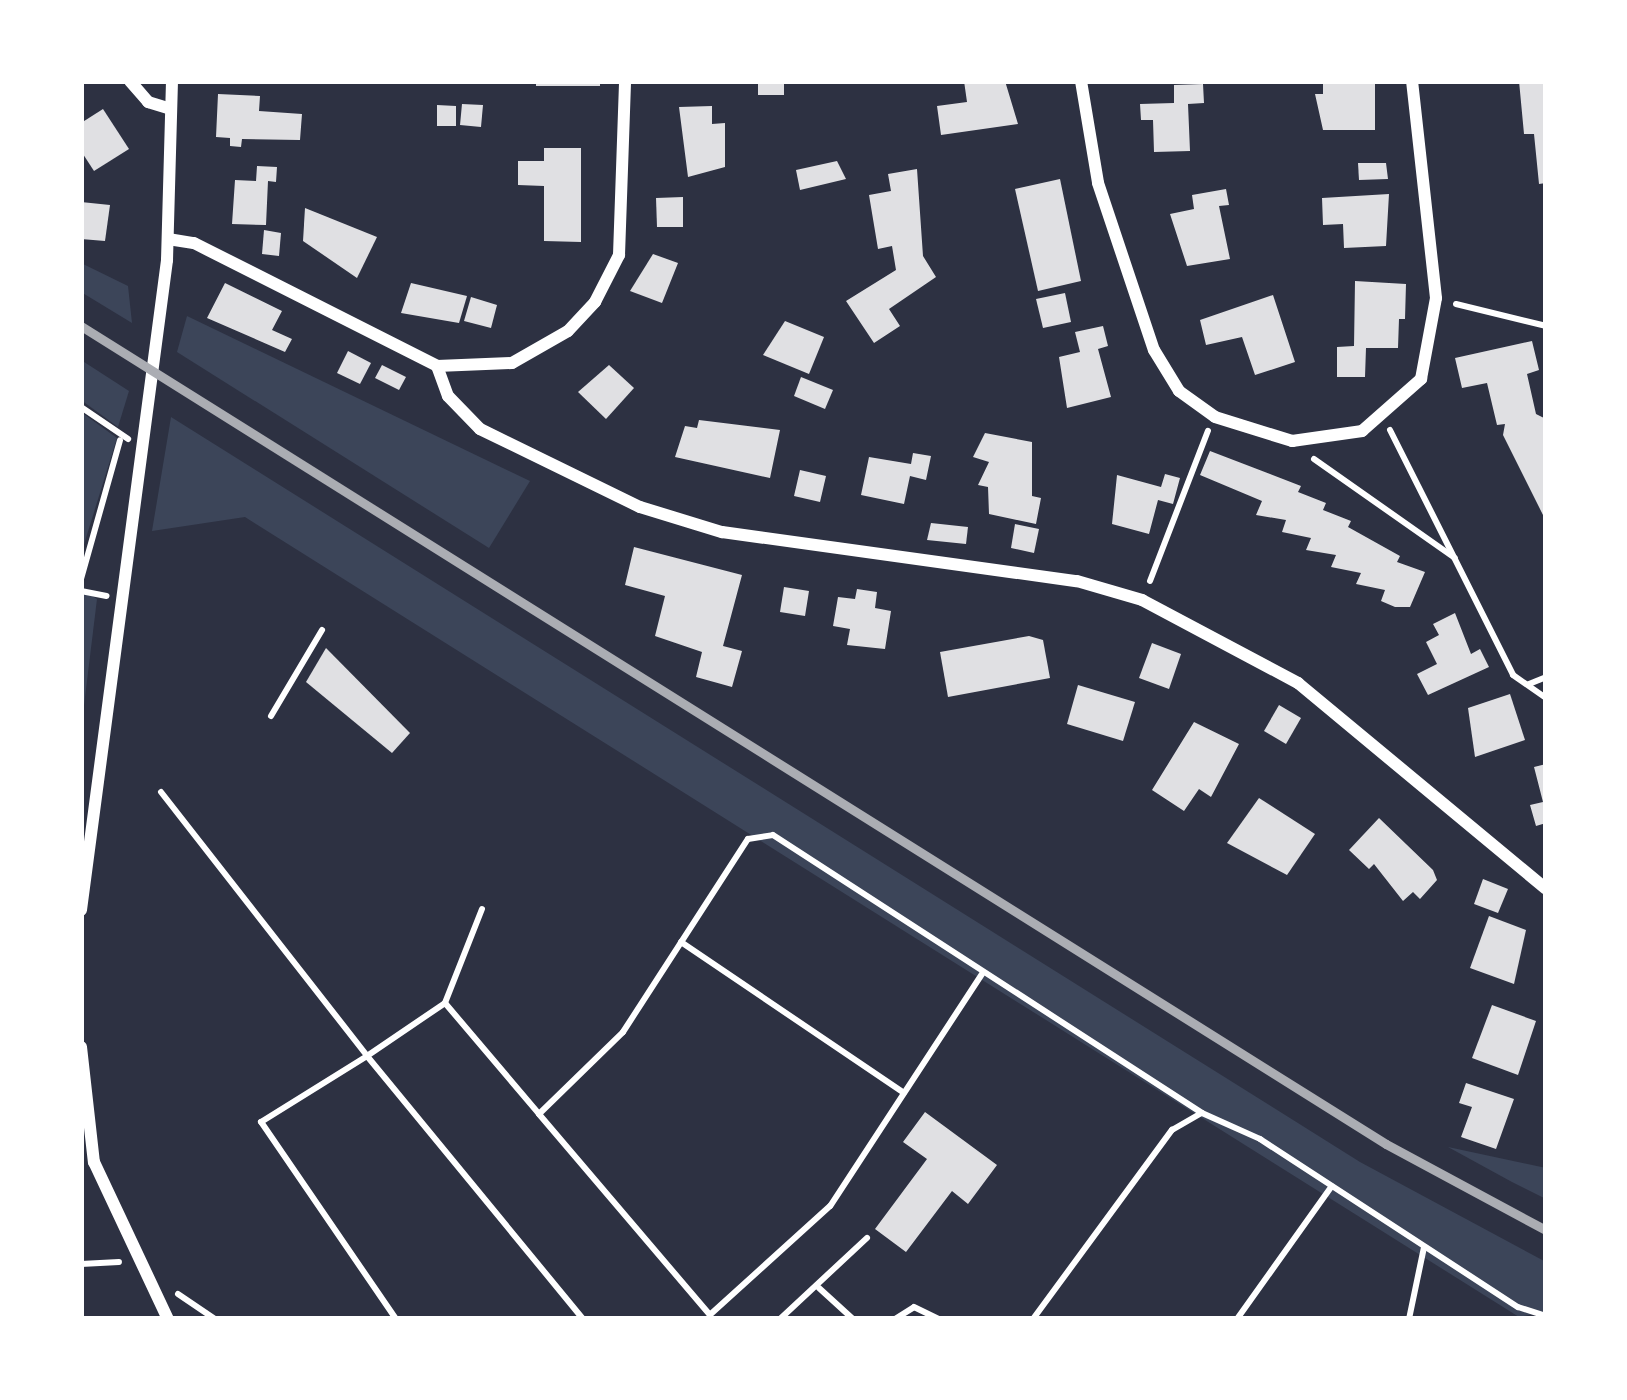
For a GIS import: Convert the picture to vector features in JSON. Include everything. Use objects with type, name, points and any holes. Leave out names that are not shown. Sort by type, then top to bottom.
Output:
[{"type":"street","points":[[130,81],[148,102],[171,109]]},
{"type":"street","points":[[81,910],[168,239],[172,81]]},
{"type":"street","points":[[168,239],[194,243],[437,366],[494,366],[543,351],[595,302],[624,223],[625,81]]},
{"type":"street","points":[[1081,81],[1131,301],[1179,391],[1215,417],[1292,441],[1362,431],[1421,379],[1436,298],[1412,81]]},
{"type":"street","points":[[437,366],[448,396],[480,429],[640,507],[742,536],[1077,581],[1142,600],[1298,683],[1349,720],[1546,889]]},
{"type":"street","points":[[81,1048],[94,1162],[168,1319]]},
{"type":"path","points":[[1436,298],[1546,326]]},
{"type":"path","points":[[84,411],[122,437],[143,443]]},
{"type":"path","points":[[1151,578],[1215,417]]},
{"type":"path","points":[[1383,417],[1513,675],[1546,698]]},
{"type":"path","points":[[81,578],[122,437]]},
{"type":"path","points":[[1292,441],[1460,562]]},
{"type":"path","points":[[271,716],[322,630]]},
{"type":"path","points":[[1529,684],[1546,677]]},
{"type":"path","points":[[161,792],[367,1056],[584,1319]]},
{"type":"path","points":[[539,1114],[623,1032],[748,839],[773,835],[1202,1113],[1260,1138],[1518,1307],[1546,1316]]},
{"type":"path","points":[[396,1319],[261,1122],[446,1003],[482,909]]},
{"type":"path","points":[[681,943],[904,1093]]},
{"type":"path","points":[[446,1003],[710,1315],[830,1206],[982,974]]},
{"type":"path","points":[[1033,1319],[1172,1130],[1202,1113]]},
{"type":"path","points":[[1237,1319],[1332,1186]]},
{"type":"path","points":[[781,1319],[867,1238]]},
{"type":"path","points":[[1409,1319],[1424,1247]]},
{"type":"path","points":[[819,1288],[853,1319]]},
{"type":"path","points":[[895,1319],[914,1307],[939,1319]]},
{"type":"shaded area","points":[[81,263],[128,286],[132,323],[81,292]]},
{"type":"shaded area","points":[[187,316],[530,481],[489,548],[177,352]]},
{"type":"shaded area","points":[[81,360],[129,391],[118,427],[81,400]]},
{"type":"shaded area","points":[[81,412],[117,438],[81,554]]},
{"type":"shaded area","points":[[171,417],[1360,1162],[1546,1262],[1546,1311],[1519,1317],[245,517],[152,531]]},
{"type":"shaded area","points":[[81,589],[97,599],[81,730]]},
{"type":"shaded area","points":[[1448,1147],[1546,1168],[1546,1199],[1512,1182]]},
{"type":"building","points":[[536,81],[600,81],[600,86],[536,86]]},
{"type":"building","points":[[964,81],[1005,81],[1018,124],[941,135],[937,106],[967,102]]},
{"type":"building","points":[[1323,81],[1375,81],[1375,130],[1323,130],[1315,94],[1323,94]]},
{"type":"building","points":[[1519,81],[1546,81],[1546,183],[1539,184],[1534,134],[1524,134]]},
{"type":"building","points":[[758,82],[784,83],[784,95],[758,95]]},
{"type":"building","points":[[1203,84],[1204,103],[1188,104],[1190,151],[1154,152],[1153,120],[1141,120],[1140,104],[1174,103],[1174,85]]},
{"type":"building","points":[[218,94],[260,96],[259,111],[302,114],[300,140],[242,139],[241,147],[230,146],[230,138],[216,137]]},
{"type":"building","points":[[462,104],[483,105],[481,127],[460,125]]},
{"type":"building","points":[[437,105],[456,106],[456,126],[437,126]]},
{"type":"building","points":[[712,106],[712,124],[725,123],[725,167],[688,177],[679,107]]},
{"type":"building","points":[[103,109],[129,149],[94,171],[81,151],[81,123]]},
{"type":"building","points":[[544,148],[581,148],[581,242],[544,241],[544,186],[518,185],[518,161],[544,161]]},
{"type":"building","points":[[837,161],[846,179],[800,190],[796,170]]},
{"type":"building","points":[[1358,163],[1386,163],[1388,179],[1359,180]]},
{"type":"building","points":[[257,166],[277,167],[276,182],[268,181],[266,225],[232,224],[235,180],[256,181]]},
{"type":"building","points":[[917,169],[923,256],[936,277],[889,309],[900,326],[874,343],[846,301],[896,270],[892,246],[878,249],[869,195],[891,191],[888,174]]},
{"type":"building","points":[[1060,179],[1081,281],[1038,291],[1015,189]]},
{"type":"building","points":[[1226,189],[1229,205],[1219,206],[1230,259],[1187,266],[1170,214],[1194,209],[1192,195]]},
{"type":"building","points":[[1389,194],[1386,246],[1344,248],[1343,224],[1323,225],[1322,198]]},
{"type":"building","points":[[683,197],[683,227],[657,227],[656,198]]},
{"type":"building","points":[[81,202],[110,205],[105,241],[81,239]]},
{"type":"building","points":[[305,208],[377,237],[357,278],[303,241]]},
{"type":"building","points":[[264,230],[281,233],[279,256],[262,254]]},
{"type":"building","points":[[653,254],[678,263],[662,303],[630,291]]},
{"type":"building","points":[[1355,281],[1406,284],[1405,319],[1399,319],[1398,348],[1366,348],[1365,377],[1337,377],[1337,347],[1354,346]]},
{"type":"building","points":[[225,283],[282,311],[272,330],[292,339],[285,352],[207,318]]},
{"type":"building","points":[[411,283],[467,296],[459,323],[401,313]]},
{"type":"building","points":[[1065,293],[1071,322],[1043,328],[1036,299]]},
{"type":"building","points":[[1273,295],[1295,362],[1255,375],[1242,337],[1206,345],[1200,320]]},
{"type":"building","points":[[471,297],[497,305],[491,328],[464,321]]},
{"type":"building","points":[[785,321],[824,337],[809,374],[763,355]]},
{"type":"building","points":[[1103,326],[1108,346],[1098,349],[1111,397],[1067,408],[1059,357],[1080,352],[1075,332]]},
{"type":"building","points":[[1532,341],[1539,370],[1527,374],[1536,414],[1546,419],[1544,517],[1503,435],[1505,424],[1497,425],[1487,383],[1462,388],[1455,358]]},
{"type":"building","points":[[348,351],[371,363],[360,384],[337,373]]},
{"type":"building","points":[[382,365],[406,377],[399,390],[375,378]]},
{"type":"building","points":[[609,365],[634,388],[606,419],[578,392]]},
{"type":"building","points":[[801,377],[833,390],[825,409],[794,396]]},
{"type":"building","points":[[699,420],[780,430],[770,478],[675,457],[685,426],[697,428]]},
{"type":"building","points":[[985,433],[1032,442],[1032,496],[1041,498],[1036,524],[989,514],[988,487],[978,485],[989,462],[973,457]]},
{"type":"building","points":[[1210,451],[1301,486],[1298,492],[1326,503],[1323,510],[1351,521],[1348,527],[1400,556],[1397,562],[1425,572],[1410,607],[1395,607],[1381,601],[1385,590],[1356,584],[1361,573],[1331,567],[1336,555],[1306,550],[1311,538],[1282,532],[1286,520],[1256,515],[1262,501],[1200,475]]},
{"type":"building","points":[[913,453],[931,456],[926,480],[910,476],[904,504],[861,495],[869,457],[911,464]]},
{"type":"building","points":[[800,470],[826,476],[820,502],[794,496]]},
{"type":"building","points":[[1165,474],[1180,478],[1173,504],[1158,500],[1149,534],[1112,524],[1117,475],[1161,487]]},
{"type":"building","points":[[931,523],[968,527],[966,544],[927,540]]},
{"type":"building","points":[[1015,524],[1039,529],[1034,553],[1011,548]]},
{"type":"building","points":[[634,547],[742,575],[723,646],[742,651],[732,687],[696,677],[702,652],[655,636],[665,596],[625,585]]},
{"type":"building","points":[[784,587],[809,591],[805,616],[780,612]]},
{"type":"building","points":[[857,589],[877,592],[875,608],[891,611],[885,649],[847,645],[850,629],[833,626],[838,597],[855,599]]},
{"type":"building","points":[[1455,613],[1471,654],[1480,649],[1489,667],[1428,695],[1417,674],[1437,664],[1426,642],[1439,635],[1433,624]]},
{"type":"building","points":[[1029,636],[1043,640],[1050,678],[948,697],[940,652]]},
{"type":"building","points":[[1152,643],[1181,654],[1169,689],[1139,678]]},
{"type":"building","points":[[326,648],[410,733],[392,753],[306,682]]},
{"type":"building","points":[[1078,685],[1135,702],[1123,741],[1067,724]]},
{"type":"building","points":[[1510,694],[1525,740],[1475,757],[1468,708]]},
{"type":"building","points":[[1279,705],[1301,718],[1286,744],[1264,731]]},
{"type":"building","points":[[1194,722],[1239,744],[1211,797],[1199,789],[1184,811],[1152,790]]},
{"type":"building","points":[[1546,764],[1546,823],[1536,826],[1530,805],[1543,802],[1534,767]]},
{"type":"building","points":[[1259,798],[1315,834],[1287,875],[1227,843]]},
{"type":"building","points":[[1379,818],[1433,870],[1437,880],[1420,899],[1413,892],[1403,901],[1374,864],[1369,869],[1349,850]]},
{"type":"building","points":[[1483,879],[1508,889],[1498,913],[1474,904]]},
{"type":"building","points":[[1489,916],[1526,930],[1514,984],[1470,968]]},
{"type":"building","points":[[1492,1005],[1536,1021],[1518,1075],[1472,1058]]},
{"type":"building","points":[[1466,1083],[1514,1099],[1496,1149],[1461,1137],[1472,1107],[1459,1103]]},
{"type":"building","points":[[925,1112],[997,1165],[968,1204],[952,1191],[906,1252],[875,1229],[927,1159],[903,1142]]},
{"type":"railway","points":[[81,326],[1386,1144],[1546,1230]]}]
